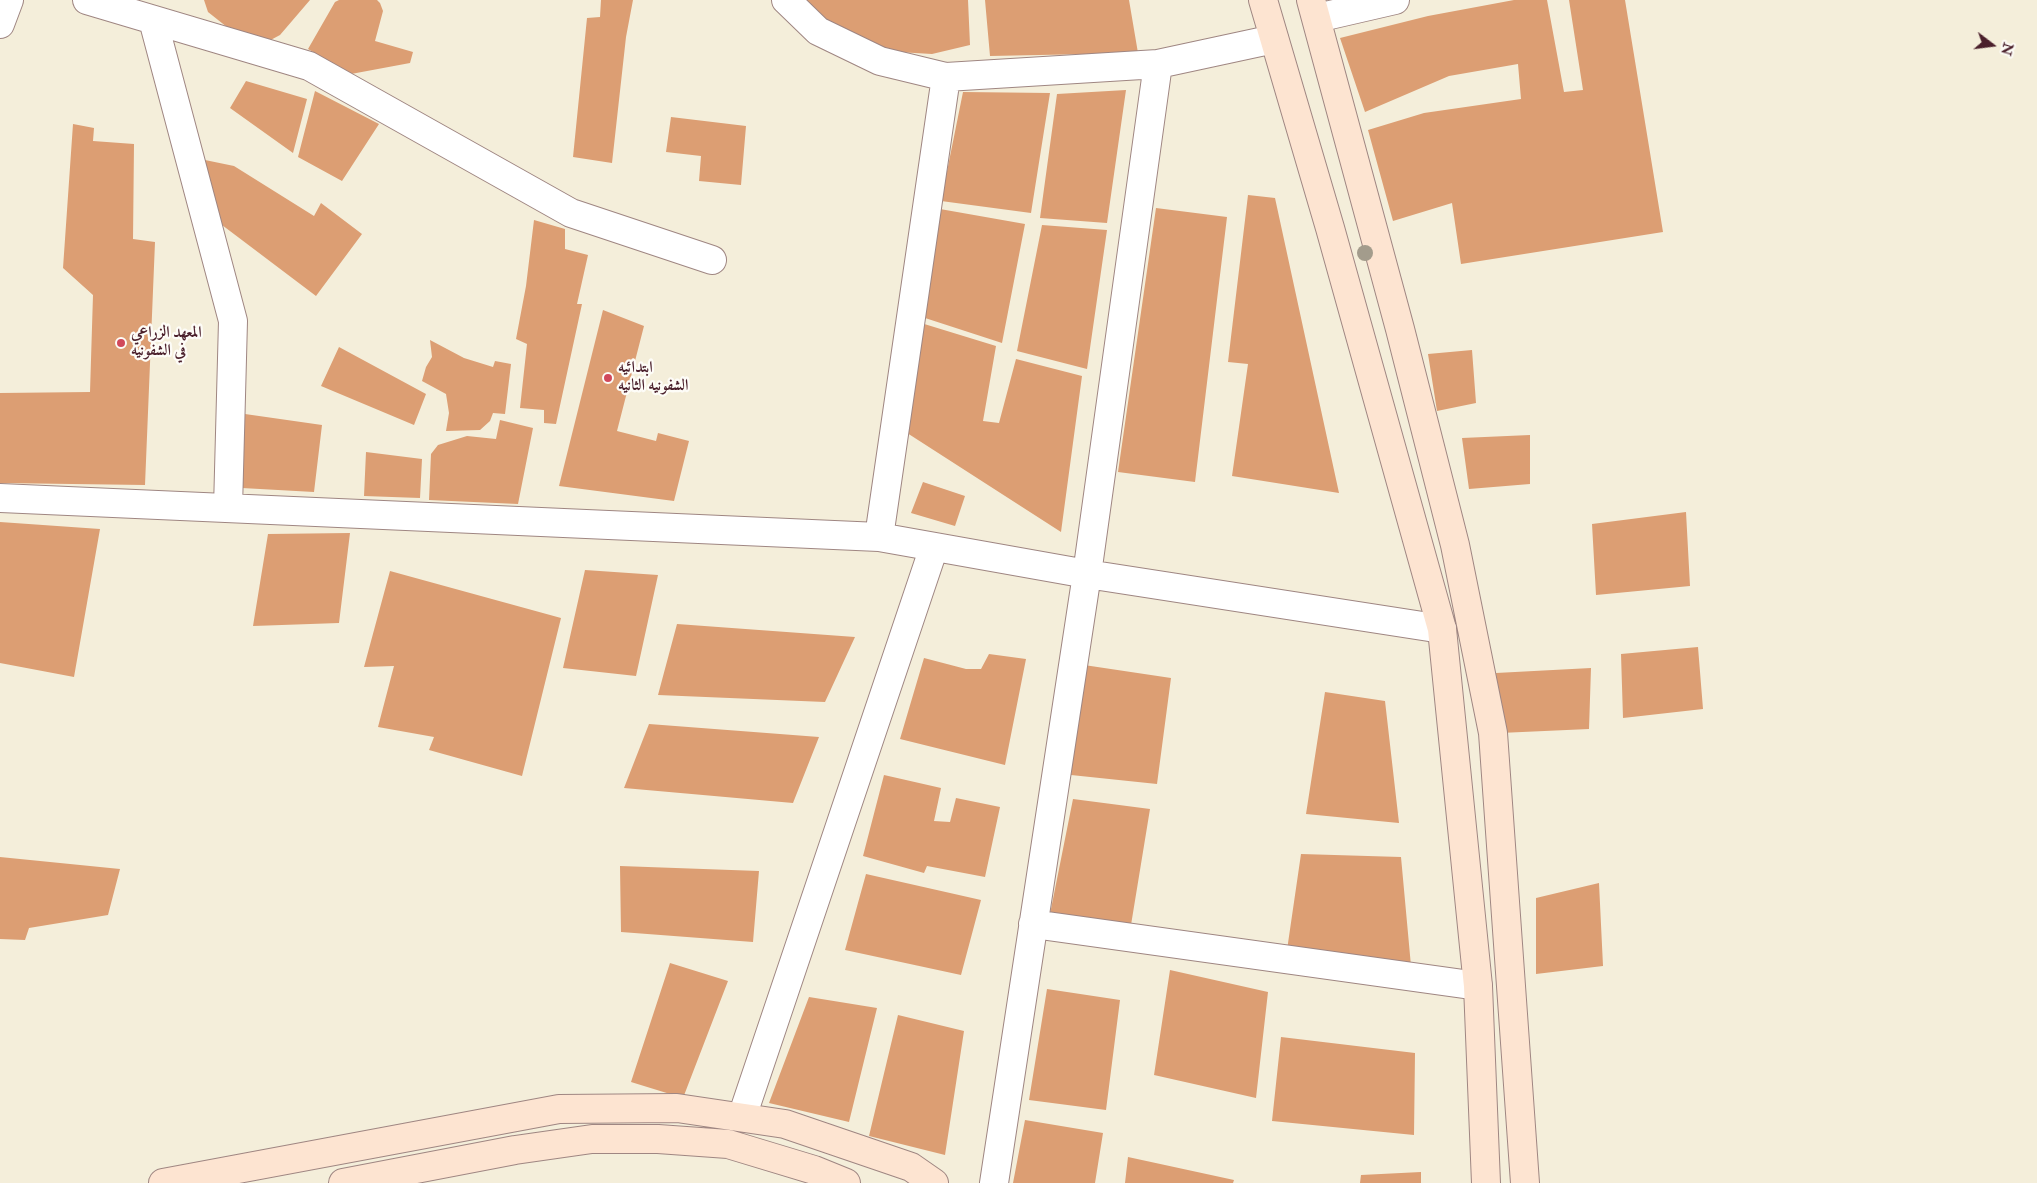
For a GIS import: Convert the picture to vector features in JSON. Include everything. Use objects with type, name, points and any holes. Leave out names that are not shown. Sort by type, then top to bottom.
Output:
[{"type":"street","points":[[0,24],[9,0]]},
{"type":"street","points":[[87,0],[309,66],[571,213],[712,260]]},
{"type":"street","points":[[786,0],[818,31],[880,61],[946,77],[1158,64],[1274,39]]},
{"type":"street","points":[[1263,0],[1330,228],[1442,629],[1478,986],[1486,1183]]},
{"type":"street","points":[[1395,0],[1314,9],[1456,545],[1493,733],[1524,1183]]},
{"type":"street","points":[[153,20],[233,321],[228,508]]},
{"type":"street","points":[[994,1183],[1087,574],[1158,64]]},
{"type":"street","points":[[879,537],[946,77]]},
{"type":"street","points":[[0,498],[879,537],[1087,574],[1442,629]]},
{"type":"street","points":[[742,1118],[934,547]]},
{"type":"street","points":[[1033,924],[1478,986]]},
{"type":"street","points":[[163,1183],[559,1109],[677,1108],[785,1124],[911,1167],[934,1183]]},
{"type":"street","points":[[343,1183],[515,1150],[592,1139],[658,1139],[728,1144],[814,1170],[846,1183]]},
{"type":"building","points":[[204,0],[310,0],[280,35],[265,43],[237,35],[208,12]]},
{"type":"building","points":[[339,0],[377,0],[383,11],[375,41],[413,52],[410,63],[351,74],[308,49],[335,2]]},
{"type":"building","points":[[601,0],[633,0],[626,37],[612,163],[573,157],[587,18],[600,17]]},
{"type":"building","points":[[803,0],[968,0],[970,45],[932,54],[881,51],[820,20]]},
{"type":"building","points":[[985,0],[1129,0],[1138,53],[990,56]]},
{"type":"building","points":[[1514,0],[1547,0],[1564,92],[1583,90],[1569,0],[1625,0],[1663,232],[1461,264],[1452,203],[1393,221],[1368,130],[1424,113],[1521,99],[1518,64],[1449,76],[1365,112],[1340,38],[1428,16]]},
{"type":"building","points":[[246,81],[307,99],[293,153],[230,108]]},
{"type":"building","points":[[1126,90],[1107,223],[1040,218],[1057,94]]},
{"type":"building","points":[[315,91],[379,124],[342,181],[298,157]]},
{"type":"building","points":[[963,92],[1050,93],[1031,213],[941,201]]},
{"type":"building","points":[[671,117],[746,126],[741,185],[699,181],[701,156],[666,152]]},
{"type":"building","name":"المعهد الزراعي في الشفونيه","points":[[73,124],[94,128],[93,141],[134,144],[133,239],[155,242],[145,485],[0,483],[0,393],[90,392],[93,295],[63,268]]},
{"type":"building","points":[[205,160],[234,166],[314,216],[321,203],[362,234],[316,296],[222,225]]},
{"type":"building","points":[[1248,195],[1275,198],[1339,493],[1232,476],[1248,364],[1228,362]]},
{"type":"building","points":[[1156,208],[1227,217],[1195,482],[1118,472]]},
{"type":"building","points":[[940,209],[1025,224],[1002,343],[922,317]]},
{"type":"building","points":[[534,220],[565,229],[565,249],[588,255],[577,304],[582,304],[556,424],[544,423],[544,410],[520,408],[527,344],[516,339],[526,286]]},
{"type":"building","points":[[1042,225],[1107,230],[1087,369],[1017,351]]},
{"type":"building","name":"ابتدائيه الشفونيه الثانيه","points":[[603,310],[644,326],[617,431],[656,441],[658,433],[689,441],[674,501],[559,486]]},
{"type":"building","points":[[921,323],[996,346],[983,421],[999,423],[1016,359],[1082,376],[1061,532],[904,431]]},
{"type":"building","points":[[430,340],[464,358],[493,367],[495,361],[511,364],[505,414],[493,413],[490,421],[480,430],[446,431],[449,413],[446,394],[422,381],[426,367],[432,357]]},
{"type":"building","points":[[339,347],[426,394],[414,425],[321,386]]},
{"type":"building","points":[[1472,350],[1476,403],[1437,411],[1428,354]]},
{"type":"building","points":[[245,414],[322,425],[314,492],[242,488]]},
{"type":"building","points":[[500,420],[533,428],[518,504],[429,500],[431,454],[438,445],[467,436],[496,439]]},
{"type":"building","points":[[1530,435],[1530,484],[1469,489],[1462,438]]},
{"type":"building","points":[[366,452],[422,459],[420,498],[364,496]]},
{"type":"building","points":[[923,482],[965,496],[955,526],[911,513]]},
{"type":"building","points":[[1686,512],[1690,586],[1596,595],[1592,524]]},
{"type":"building","points":[[0,522],[100,529],[74,677],[0,663]]},
{"type":"building","points":[[350,533],[339,623],[253,626],[268,534]]},
{"type":"building","points":[[585,570],[658,575],[636,676],[563,668]]},
{"type":"building","points":[[390,571],[561,618],[522,776],[429,750],[434,737],[378,727],[394,666],[364,667]]},
{"type":"building","points":[[677,624],[855,637],[825,702],[658,695]]},
{"type":"building","points":[[1698,647],[1703,709],[1623,718],[1621,654]]},
{"type":"building","points":[[989,654],[1026,659],[1005,765],[900,739],[924,658],[966,669],[981,669]]},
{"type":"building","points":[[1084,665],[1171,678],[1157,784],[1071,775]]},
{"type":"building","points":[[1591,668],[1589,729],[1500,733],[1496,673]]},
{"type":"building","points":[[1325,692],[1385,701],[1399,823],[1306,814]]},
{"type":"building","points":[[649,724],[819,737],[793,803],[624,788]]},
{"type":"building","points":[[884,775],[941,788],[934,821],[950,822],[956,798],[1000,807],[985,877],[927,866],[924,873],[863,856]]},
{"type":"building","points":[[1073,799],[1150,809],[1131,925],[1049,919]]},
{"type":"building","points":[[1301,854],[1401,857],[1411,966],[1287,950]]},
{"type":"building","points":[[0,857],[120,869],[108,915],[29,928],[25,940],[0,939]]},
{"type":"building","points":[[620,866],[759,871],[753,942],[621,932]]},
{"type":"building","points":[[866,874],[981,900],[961,975],[845,950]]},
{"type":"building","points":[[1599,883],[1603,966],[1536,974],[1536,898]]},
{"type":"building","points":[[670,963],[728,981],[683,1098],[631,1082]]},
{"type":"building","points":[[1170,970],[1268,992],[1256,1098],[1154,1075]]},
{"type":"building","points":[[1047,989],[1120,1000],[1106,1110],[1029,1100]]},
{"type":"building","points":[[809,997],[877,1008],[849,1122],[769,1103]]},
{"type":"building","points":[[898,1015],[964,1031],[945,1155],[869,1136]]},
{"type":"building","points":[[1281,1037],[1415,1053],[1414,1135],[1272,1121]]},
{"type":"building","points":[[1025,1120],[1103,1133],[1095,1183],[1013,1183]]},
{"type":"building","points":[[1128,1157],[1234,1180],[1233,1183],[1125,1183]]},
{"type":"building","points":[[1421,1172],[1421,1183],[1360,1183],[1361,1175]]},
{"type":"place","name":"المعهد الزراعي في الشفونيه","points":[[121,343]]},
{"type":"place","name":"ابتدائيه الشفونيه الثانيه","points":[[608,378]]}]
